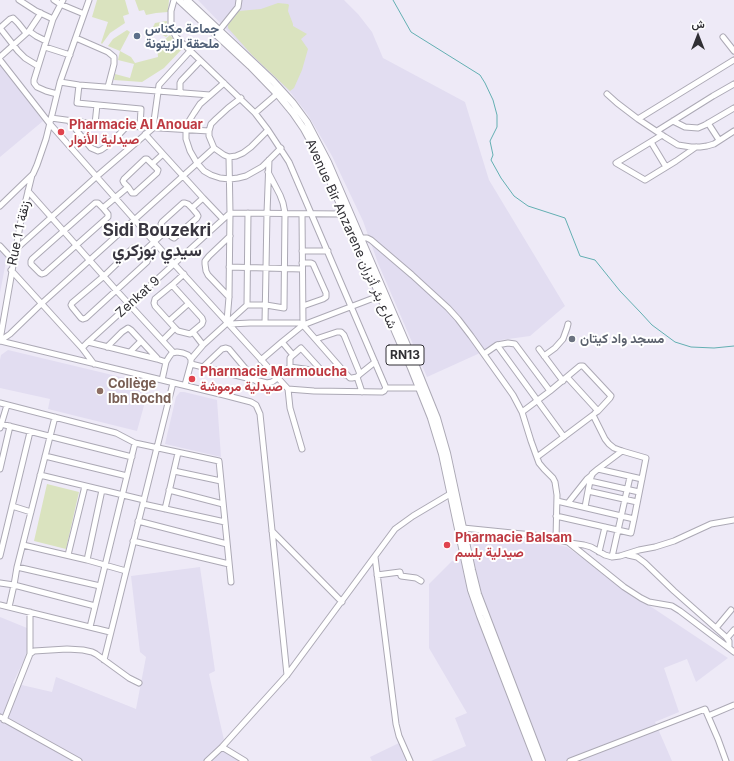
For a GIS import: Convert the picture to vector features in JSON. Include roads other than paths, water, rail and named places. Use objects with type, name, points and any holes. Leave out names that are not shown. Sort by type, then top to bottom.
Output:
[{"type":"main road","name":"Avenue Bir Anzarene شارع بئر أنزران","points":[[179,0],[218,32],[273,81],[307,122],[328,162],[437,418],[445,445],[478,594],[542,761]]},
{"type":"main road","name":"Avenue Bir Anzarene شارع بئر أنزران","points":[[187,0],[277,94],[293,113],[304,129],[326,172],[411,368],[436,434],[442,454],[471,590],[536,761]]},
{"type":"street","points":[[19,0],[53,19]]},
{"type":"street","points":[[54,0],[84,14]]},
{"type":"street","name":"Rue 1 زنقة 1","points":[[0,340],[11,270],[28,191],[42,153],[60,82],[89,0]]},
{"type":"street","points":[[174,0],[171,11],[172,32],[255,113],[281,148],[289,162],[386,388]]},
{"type":"street","points":[[218,32],[238,6],[239,0]]},
{"type":"street","points":[[57,94],[41,89],[35,85],[34,80],[53,19],[61,2]]},
{"type":"street","points":[[41,13],[28,32],[0,59],[50,124],[96,177],[288,389],[290,408],[302,449]]},
{"type":"street","points":[[38,66],[25,58],[18,51],[0,28],[10,19],[13,18],[28,32],[36,36],[45,44],[70,55]]},
{"type":"street","points":[[76,38],[108,52],[114,57],[114,64],[108,87]]},
{"type":"street","points":[[723,38],[734,51]]},
{"type":"street","points":[[15,250],[153,128],[158,87],[190,51]]},
{"type":"street","points":[[638,119],[734,60]]},
{"type":"street","points":[[180,93],[181,81],[200,61]]},
{"type":"street","points":[[60,82],[158,92],[210,95]]},
{"type":"street","points":[[224,83],[200,104],[189,120],[186,129],[186,139],[190,152],[197,164],[204,171],[220,178],[230,179],[246,176],[262,167],[281,148]]},
{"type":"street","points":[[657,131],[734,84]]},
{"type":"street","points":[[78,85],[77,103],[141,109],[140,127]]},
{"type":"street","points":[[255,113],[277,94]]},
{"type":"street","points":[[607,94],[638,119],[678,145],[696,147],[707,146],[734,131]]},
{"type":"street","points":[[241,98],[228,108],[212,124],[209,131],[214,148],[229,157],[236,156],[251,148],[268,130]]},
{"type":"street","points":[[95,124],[97,105]]},
{"type":"street","points":[[673,121],[685,127],[698,128],[734,108]]},
{"type":"street","points":[[51,118],[95,124],[209,131]]},
{"type":"street","points":[[69,120],[91,148],[98,151],[111,143],[127,126]]},
{"type":"street","points":[[708,123],[718,140]]},
{"type":"street","points":[[145,134],[223,219]]},
{"type":"street","points":[[662,135],[616,163],[645,180],[666,168],[696,147]]},
{"type":"street","points":[[651,142],[666,168]]},
{"type":"street","points":[[0,340],[10,334],[41,304],[214,148]]},
{"type":"street","points":[[152,164],[163,154]]},
{"type":"street","points":[[228,323],[230,236],[229,157]]},
{"type":"street","points":[[145,159],[147,159],[158,170],[158,173],[134,193],[132,193],[128,187],[124,183],[124,179],[145,159]]},
{"type":"street","points":[[265,323],[269,160]]},
{"type":"street","points":[[185,385],[191,362],[203,345],[247,306],[266,305],[284,308],[285,214],[280,195],[268,172]]},
{"type":"street","points":[[0,206],[33,174]]},
{"type":"street","points":[[103,208],[128,187]]},
{"type":"street","points":[[28,191],[173,352]]},
{"type":"street","points":[[192,208],[203,198]]},
{"type":"street","points":[[95,203],[98,203],[103,208],[108,214],[108,217],[45,273],[40,273],[31,261],[95,203]]},
{"type":"street","points":[[185,203],[192,208],[198,216],[197,218],[174,238],[172,237],[162,226],[162,222],[185,203]]},
{"type":"street","points":[[230,213],[344,214]]},
{"type":"street","name":"Zenkat 9","points":[[82,348],[230,213]]},
{"type":"street","points":[[247,306],[248,213]]},
{"type":"street","points":[[302,214],[303,325]]},
{"type":"street","points":[[143,252],[166,231]]},
{"type":"street","points":[[229,297],[208,275],[205,261],[208,256],[230,236]]},
{"type":"street","points":[[361,238],[371,240],[448,308],[458,319],[513,395],[522,412],[537,457],[544,469],[555,482],[557,501],[556,539]]},
{"type":"street","points":[[0,246],[13,260]]},
{"type":"street","points":[[133,248],[139,248],[143,252],[148,259],[147,262],[86,318],[81,318],[71,305],[72,303],[104,276],[133,248]]},
{"type":"street","points":[[302,251],[328,251]]},
{"type":"street","points":[[229,268],[285,268],[312,263],[326,293],[326,297],[303,306]]},
{"type":"street","points":[[11,270],[82,348],[94,364]]},
{"type":"street","points":[[184,274],[156,299],[154,303],[175,330],[193,334],[203,345]]},
{"type":"street","points":[[172,285],[202,318],[202,324],[193,334]]},
{"type":"street","points":[[262,360],[303,325],[379,296]]},
{"type":"street","points":[[169,321],[188,304]]},
{"type":"street","points":[[228,323],[299,323],[303,325],[316,339],[350,378],[358,376],[375,362]]},
{"type":"street","points":[[544,356],[555,348],[563,339],[568,324]]},
{"type":"street","points":[[107,347],[126,329],[131,330],[157,358]]},
{"type":"street","points":[[163,340],[175,330]]},
{"type":"street","points":[[316,339],[337,332],[341,332],[344,335],[362,392]]},
{"type":"street","points":[[0,340],[185,385],[251,402],[256,405],[260,414],[287,675]]},
{"type":"street","points":[[130,352],[141,341]]},
{"type":"street","points":[[88,342],[157,358],[166,362]]},
{"type":"street","points":[[282,342],[293,355]]},
{"type":"street","points":[[484,354],[497,346],[508,343],[515,344],[550,391]]},
{"type":"street","points":[[497,346],[564,437]]},
{"type":"street","points":[[203,367],[222,349],[226,348],[229,349],[256,381]]},
{"type":"street","points":[[162,380],[166,362],[173,352],[183,352],[188,355],[191,362],[203,367],[267,383],[278,378],[290,367],[290,358],[301,348],[322,371]]},
{"type":"street","points":[[539,349],[563,381]]},
{"type":"street","points":[[522,412],[580,366],[583,366],[611,396],[598,411],[537,457]]},
{"type":"street","points":[[290,367],[347,375]]},
{"type":"street","points":[[567,377],[598,411]]},
{"type":"street","points":[[104,660],[173,382]]},
{"type":"street","points":[[288,389],[382,392],[386,388],[418,388]]},
{"type":"street","points":[[0,403],[116,433],[135,443],[220,461],[231,582]]},
{"type":"street","points":[[8,405],[1,426],[10,426],[132,457]]},
{"type":"street","points":[[556,516],[631,533],[646,458],[622,451],[608,444],[593,415]]},
{"type":"street","points":[[9,607],[17,567],[55,417]]},
{"type":"street","points":[[0,468],[10,426]]},
{"type":"street","points":[[0,556],[30,432]]},
{"type":"street","points":[[90,627],[135,443]]},
{"type":"street","points":[[568,503],[592,474],[622,451]]},
{"type":"street","points":[[165,509],[178,453]]},
{"type":"street","points":[[45,456],[127,476]]},
{"type":"street","points":[[598,469],[642,479]]},
{"type":"street","points":[[174,471],[221,481]]},
{"type":"street","points":[[584,506],[592,474]]},
{"type":"street","points":[[40,475],[123,495],[165,509],[225,522]]},
{"type":"street","points":[[612,557],[630,477]]},
{"type":"street","points":[[590,481],[639,492]]},
{"type":"street","points":[[68,555],[85,486]]},
{"type":"street","points":[[87,560],[102,490]]},
{"type":"street","points":[[169,490],[223,504]]},
{"type":"street","points":[[588,491],[637,502]]},
{"type":"street","points":[[207,761],[222,747],[287,675],[395,530],[413,516],[450,494]]},
{"type":"street","points":[[557,501],[584,506],[634,519]]},
{"type":"street","points":[[12,506],[31,512]]},
{"type":"street","points":[[463,528],[542,536],[591,547],[605,555],[612,557],[655,547],[674,541],[711,524],[734,520]]},
{"type":"street","points":[[138,521],[227,544]]},
{"type":"street","points":[[600,552],[605,527]]},
{"type":"street","points":[[272,531],[342,602]]},
{"type":"street","points":[[133,541],[230,564]]},
{"type":"street","points":[[568,542],[624,587],[649,602],[672,606],[733,650]]},
{"type":"street","points":[[23,545],[68,555],[126,571]]},
{"type":"street","points":[[627,554],[645,563],[727,638],[733,650]]},
{"type":"street","points":[[375,558],[396,724],[399,736],[410,761]]},
{"type":"street","points":[[17,567],[100,586]]},
{"type":"street","points":[[377,575],[400,572],[401,576],[416,578],[421,581]]},
{"type":"street","points":[[0,583],[14,585],[96,606]]},
{"type":"street","points":[[0,605],[110,632]]},
{"type":"street","points":[[716,628],[731,610]]},
{"type":"street","points":[[30,612],[30,654],[2,718],[79,761]]},
{"type":"street","points":[[727,638],[734,630]]},
{"type":"street","points":[[30,654],[34,651],[67,649],[92,652],[139,683]]},
{"type":"street","points":[[708,716],[734,705]]},
{"type":"street","points":[[570,761],[705,710],[726,761]]},
{"type":"street","points":[[222,747],[244,761]]},
{"type":"waterway","points":[[393,0],[411,32],[480,75],[485,83],[493,100],[497,115],[497,127],[490,141],[493,155],[491,160],[501,178],[514,196],[528,206],[565,218],[580,256],[595,260],[620,291],[652,325],[675,342],[691,347],[714,348],[734,346]]},
{"type":"place","name":"جماعة مكناس ملحقة الزيتونة","points":[[137,36]]},
{"type":"place","name":"Pharmacie Al Anouar صيدلية الأنوار","points":[[61,132]]},
{"type":"place","name":"مسجد واد كيتان","points":[[572,339]]},
{"type":"place","name":"Pharmacie Marmoucha صيدلية مرموشة","points":[[192,379]]},
{"type":"place","name":"Collège Ibn Rochd","points":[[100,391]]},
{"type":"place","name":"Pharmacie Balsam صيدلية بلسم","points":[[447,545]]},
{"type":"district","name":"Sidi Bouzekri سيدي بوزكري","points":[[157,241]]}]
